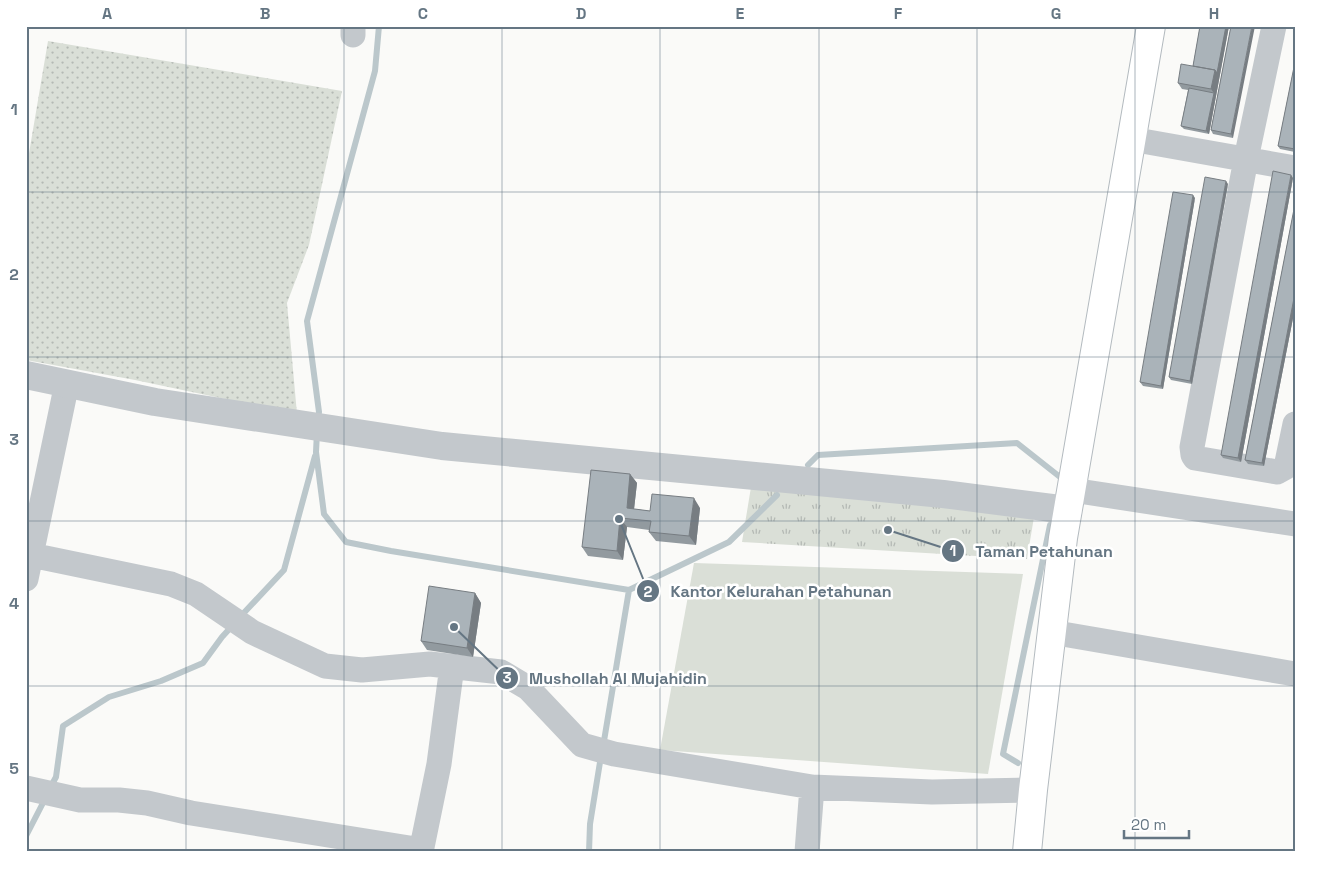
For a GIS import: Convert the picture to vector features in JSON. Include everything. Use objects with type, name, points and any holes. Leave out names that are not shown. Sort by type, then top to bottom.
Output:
[{"type":"main road","points":[[1027,852],[1063,538],[1150,26]]},
{"type":"street","points":[[1274,26],[1246,159],[1192,447],[1193,455],[1196,458],[1286,473],[1295,424]]},
{"type":"street","points":[[1132,139],[1295,168]]},
{"type":"street","points":[[26,375],[155,402],[442,446],[943,494],[1070,500],[1295,524]]},
{"type":"street","points":[[67,383],[28,564],[171,584],[196,594],[252,632],[325,666],[362,670],[430,664],[501,672],[528,688],[582,744],[614,754],[812,787],[932,792],[1033,790]]},
{"type":"street","points":[[1051,632],[1295,674]]},
{"type":"street","points":[[41,791],[80,800],[119,800],[148,803],[191,813],[422,851],[439,764],[452,666]]},
{"type":"street","points":[[807,852],[812,787]]},
{"type":"green space","points":[[48,41],[342,91],[309,245],[287,303],[297,414],[135,380],[26,360],[26,171]]},
{"type":"green space","points":[[751,487],[1034,517],[1027,559],[742,542]]},
{"type":"green space","points":[[694,563],[1023,574],[988,774],[660,750]]},
{"type":"building","points":[[1200,26],[1226,26],[1217,73],[1215,70],[1193,66]]},
{"type":"building","points":[[1231,26],[1252,26],[1231,134],[1211,130]]},
{"type":"building","points":[[1295,62],[1295,149],[1278,146]]},
{"type":"building","points":[[1181,64],[1215,70],[1211,89],[1178,83]]},
{"type":"building","points":[[1189,88],[1214,93],[1206,131],[1181,126]]},
{"type":"building","points":[[1273,171],[1291,175],[1238,458],[1221,455]]},
{"type":"building","points":[[1205,177],[1226,181],[1190,381],[1169,377]]},
{"type":"building","points":[[1173,192],[1193,195],[1161,386],[1140,382]]},
{"type":"building","points":[[1295,204],[1295,293],[1262,463],[1245,460]]},
{"type":"building","points":[[591,470],[630,474],[627,508],[650,511],[652,494],[694,498],[689,536],[649,532],[651,521],[620,518],[617,551],[582,547]]},
{"type":"building","points":[[429,586],[475,593],[467,648],[421,641]]},
{"type":"waterway","points":[[318,420],[319,412],[307,321],[375,71],[379,26]]},
{"type":"waterway","points":[[317,432],[316,452],[324,514],[346,542],[629,590],[729,542],[777,495]]},
{"type":"waterway","points":[[808,465],[818,455],[1017,443],[1060,477]]},
{"type":"waterway","points":[[240,617],[284,570],[315,456]]},
{"type":"waterway","points":[[1018,763],[1003,754],[1050,525]]},
{"type":"waterway","points":[[603,747],[629,590]]},
{"type":"waterway","points":[[50,788],[56,777],[63,726],[109,697],[161,681],[203,663],[233,625]]},
{"type":"waterway","points":[[589,852],[590,824],[601,756]]},
{"type":"waterway","points":[[26,836],[46,797]]},
{"type":"place","name":"Kantor Kelurahan Petahunan","points":[[619,519]]},
{"type":"place","name":"Taman Petahunan","points":[[888,530]]},
{"type":"place","name":"Mushollah Al Mujahidin","points":[[454,627]]}]
